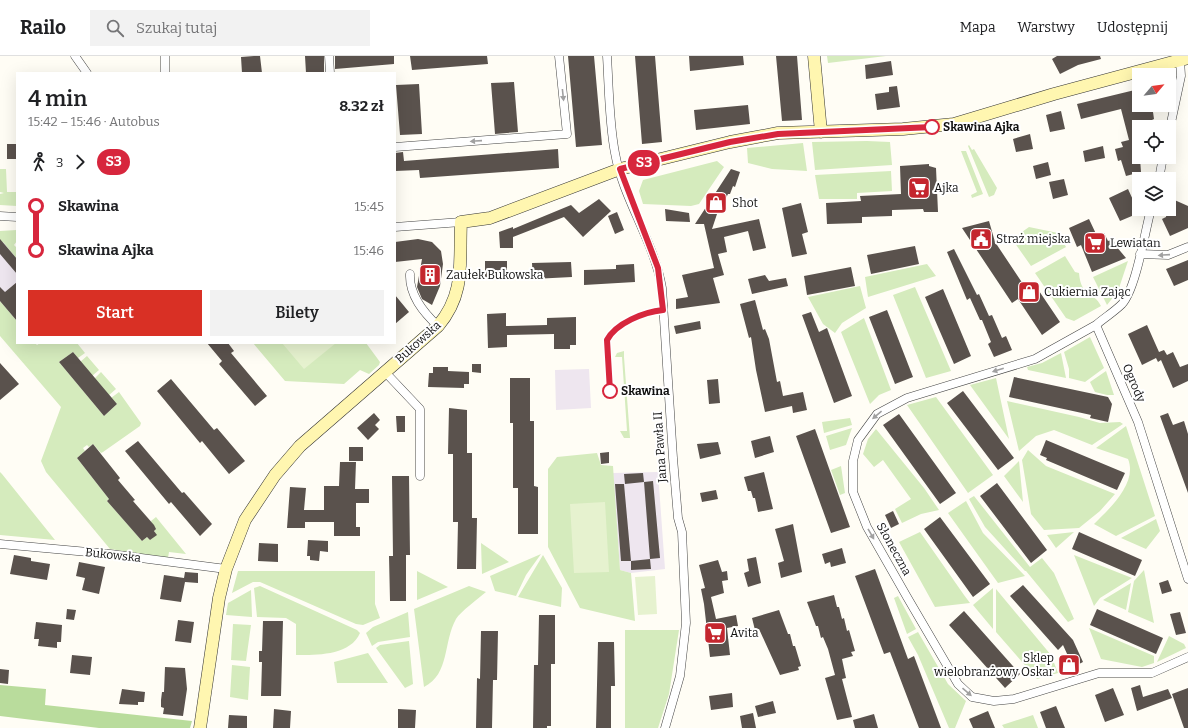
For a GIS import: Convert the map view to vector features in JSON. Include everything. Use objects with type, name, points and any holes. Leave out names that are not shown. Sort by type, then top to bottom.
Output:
[{"type":"street","points":[[75,56],[86,72]]},
{"type":"street","points":[[164,56],[165,72]]},
{"type":"street","points":[[329,56],[330,72]]},
{"type":"street","points":[[396,147],[567,134],[559,56]]},
{"type":"street","name":"Jana Pawła II","points":[[607,56],[615,154],[658,268],[662,288],[678,518],[682,532],[686,623],[680,676],[665,728]]},
{"type":"street","points":[[814,56],[821,132]]},
{"type":"street","points":[[396,227],[461,222],[490,218],[620,169],[778,134],[903,129],[954,124],[1054,94],[1184,59],[1172,120]]},
{"type":"street","points":[[0,216],[16,217]]},
{"type":"street","points":[[1096,325],[1123,303],[1136,273],[1149,216]]},
{"type":"street","name":"Bukowska","points":[[200,728],[219,598],[226,569],[245,520],[275,475],[300,446],[438,326],[452,306],[456,295],[461,265],[461,222]]},
{"type":"street","points":[[1140,254],[1168,255],[1188,247]]},
{"type":"street","points":[[410,274],[409,286],[416,300],[438,326]]},
{"type":"street","name":"Słoneczna","points":[[1096,325],[1035,359],[906,398],[877,414],[858,440],[853,461],[853,492],[867,527],[910,603],[958,684],[972,697],[994,701],[1014,699],[1100,673],[1152,673],[1188,657]]},
{"type":"street","name":"Ogrody","points":[[1096,325],[1138,422],[1188,579]]},
{"type":"street","points":[[385,372],[420,409],[420,476]]},
{"type":"street","name":"Bukowska","points":[[0,544],[110,554],[226,569]]},
{"type":"shaded area","points":[[0,238],[16,255],[16,331],[0,312]]},
{"type":"shaded area","points":[[589,369],[591,408],[556,410],[555,370]]},
{"type":"shaded area","points":[[658,472],[665,569],[631,573],[620,570],[613,473]]},
{"type":"green space","points":[[827,56],[886,56],[828,63]]},
{"type":"green space","points":[[812,142],[890,142],[892,165],[815,170]]},
{"type":"green space","points":[[803,143],[807,171],[772,169],[748,163],[747,148]]},
{"type":"green space","points":[[969,145],[972,150],[974,149],[997,188],[994,195],[989,197],[968,146]]},
{"type":"green space","points":[[961,151],[966,151],[983,194],[972,198],[971,195],[977,192]]},
{"type":"green space","points":[[717,161],[724,167],[699,204],[691,206],[643,204],[639,191],[643,180]]},
{"type":"green space","points":[[0,169],[6,169],[7,192],[16,192],[16,206],[0,205],[0,194],[4,193],[0,192]]},
{"type":"green space","points":[[891,171],[892,191],[857,193],[857,199],[819,199],[815,175]]},
{"type":"green space","points":[[1029,227],[1058,233],[1066,247],[1031,266],[1012,239]]},
{"type":"green space","points":[[16,230],[16,242],[14,245],[16,247],[16,258],[3,242],[0,245],[0,231]]},
{"type":"green space","points":[[1065,256],[1075,272],[1079,273],[1082,287],[1098,301],[1101,306],[1074,321],[1066,318],[1035,273]]},
{"type":"green space","points":[[1128,261],[1118,291],[1107,305],[1093,277]]},
{"type":"green space","points":[[927,264],[936,276],[868,297],[865,277]]},
{"type":"green space","points":[[860,286],[866,308],[842,323],[835,333],[823,324],[808,297]]},
{"type":"green space","points":[[915,287],[951,371],[926,378],[893,295]]},
{"type":"green space","points":[[0,301],[16,320],[16,344],[78,344],[85,353],[78,358],[73,352],[59,362],[104,416],[117,404],[111,398],[119,392],[141,423],[140,426],[101,453],[93,444],[89,447],[87,445],[83,448],[85,451],[77,458],[109,499],[107,501],[142,541],[147,537],[150,540],[156,535],[151,521],[156,517],[186,554],[169,552],[168,558],[110,549],[46,472],[41,461],[61,407],[0,336]]},
{"type":"green space","points":[[864,318],[891,390],[879,395],[870,404],[841,332]]},
{"type":"green space","points":[[1090,337],[1104,368],[1085,382],[1069,378],[1069,369],[1064,352]]},
{"type":"green space","points":[[254,344],[367,344],[380,362],[379,365],[369,374],[360,370],[344,384],[285,381]]},
{"type":"green space","points":[[283,344],[335,344],[304,369]]},
{"type":"green space","points":[[624,351],[630,438],[624,438],[620,431],[627,431],[622,357],[615,357],[617,353]]},
{"type":"green space","points":[[1061,353],[1066,378],[1028,370],[1027,367],[1042,363]]},
{"type":"green space","points":[[87,356],[99,370],[92,376],[80,362]]},
{"type":"green space","points":[[1106,371],[1114,395],[1095,392],[1090,382]]},
{"type":"green space","points":[[101,372],[116,389],[108,396],[94,379]]},
{"type":"green space","points":[[996,378],[1009,439],[970,385]]},
{"type":"green space","points":[[936,397],[993,475],[968,493],[907,405]]},
{"type":"green space","points":[[1007,401],[1100,423],[1120,422],[1123,424],[1092,445],[1054,430],[1036,436],[1019,451]]},
{"type":"green space","points":[[850,418],[852,425],[824,433],[822,422]]},
{"type":"green space","points":[[1126,426],[1155,516],[1116,536],[1094,524],[1114,503],[1126,486],[1130,468],[1128,459],[1096,448]]},
{"type":"green space","points":[[852,428],[846,445],[830,450],[826,436]]},
{"type":"green space","points":[[876,429],[924,488],[939,510],[921,514],[902,523],[895,509],[911,499],[883,460],[874,467],[863,454],[868,439]]},
{"type":"green space","points":[[1028,450],[1046,466],[1115,494],[1100,511],[1079,528],[1044,530],[1031,514],[1022,460]]},
{"type":"green space","points":[[597,453],[601,465],[613,466],[620,570],[631,573],[635,621],[580,608],[548,547],[548,469],[557,457]]},
{"type":"green space","points":[[1019,461],[1023,502],[1004,476]]},
{"type":"green space","points":[[841,466],[845,493],[840,495],[831,470]]},
{"type":"green space","points":[[0,472],[2,474],[55,540],[0,535]]},
{"type":"green space","points":[[974,496],[1030,567],[1042,558],[1054,573],[1074,619],[1068,622],[1026,571],[985,527],[969,499]]},
{"type":"green space","points":[[966,501],[983,533],[1025,576],[998,583],[948,513]]},
{"type":"green space","points":[[605,502],[609,572],[574,573],[570,504]]},
{"type":"green space","points":[[1156,519],[1160,531],[1146,549],[1121,538]]},
{"type":"green space","points":[[920,532],[970,603],[935,607],[899,542]]},
{"type":"green space","points":[[1074,532],[1056,548],[1047,535]]},
{"type":"green space","points":[[481,543],[509,562],[482,574]]},
{"type":"green space","points":[[541,554],[526,575],[516,596],[495,591],[490,576]]},
{"type":"green space","points":[[543,555],[562,588],[561,607],[518,597]]},
{"type":"green space","points":[[1074,555],[1132,578],[1100,598],[1094,606]]},
{"type":"green space","points":[[1144,570],[1154,623],[1128,612],[1134,581]]},
{"type":"green space","points":[[238,571],[375,571],[375,604],[380,618],[363,625],[356,624],[260,582],[253,582],[232,593]]},
{"type":"green space","points":[[417,571],[448,587],[417,600]]},
{"type":"green space","points":[[655,576],[657,614],[638,615],[635,577]]},
{"type":"green space","points":[[1131,583],[1126,610],[1103,600]]},
{"type":"green space","points":[[260,586],[357,630],[360,633],[355,641],[341,650],[332,653],[296,655],[296,624],[286,618],[257,617],[254,588]]},
{"type":"green space","points":[[469,586],[486,592],[456,619],[449,638],[442,666],[432,681],[424,687],[414,609]]},
{"type":"green space","points":[[993,588],[993,629],[973,605]]},
{"type":"green space","points":[[996,589],[1051,655],[1058,673],[1037,679],[996,632]]},
{"type":"green space","points":[[251,590],[252,617],[226,615],[228,603]]},
{"type":"green space","points":[[898,596],[916,629],[907,634],[894,598]]},
{"type":"green space","points":[[408,612],[410,637],[378,642],[372,646],[366,633],[373,627]]},
{"type":"green space","points":[[233,624],[251,625],[246,661],[231,660]]},
{"type":"green space","points":[[1089,628],[1154,656],[1154,663],[1142,667],[1101,659]]},
{"type":"green space","points":[[625,630],[679,630],[669,694],[658,728],[625,728]]},
{"type":"green space","points":[[918,632],[948,684],[966,701],[955,728],[949,728],[918,655],[908,637]]},
{"type":"green space","points":[[1169,636],[1184,644],[1186,648],[1157,662]]},
{"type":"green space","points":[[409,641],[413,684],[405,688],[376,648],[380,645]]},
{"type":"green space","points":[[368,653],[388,683],[337,683],[334,662]]},
{"type":"green space","points":[[232,665],[250,667],[248,700],[230,697]]},
{"type":"green space","points":[[0,685],[46,689],[45,705],[192,721],[190,728],[99,728],[0,716]]},
{"type":"green space","points":[[1033,715],[1038,728],[1004,728],[1002,725]]},
{"type":"building","points":[[260,56],[262,72],[242,72],[241,57]]},
{"type":"building","points":[[305,56],[324,56],[324,72],[306,72]]},
{"type":"building","points":[[335,56],[394,56],[394,64],[335,69]]},
{"type":"building","points":[[410,56],[487,56],[488,64],[412,70]]},
{"type":"building","points":[[568,56],[594,56],[602,145],[576,147]]},
{"type":"building","points":[[635,56],[655,56],[662,142],[642,144]]},
{"type":"building","points":[[689,56],[743,56],[744,65],[690,71]]},
{"type":"building","points":[[776,56],[797,56],[802,120],[782,121]]},
{"type":"building","points":[[1057,56],[1100,56],[1101,59],[1078,65],[1060,74],[1052,59]]},
{"type":"building","points":[[891,61],[893,75],[866,79],[865,65]]},
{"type":"building","points":[[514,82],[518,132],[495,134],[491,83]]},
{"type":"building","points":[[419,84],[422,134],[400,135],[396,85]]},
{"type":"building","points":[[897,86],[900,107],[877,110],[875,94],[889,92],[889,87]]},
{"type":"building","points":[[1132,91],[1132,112],[1153,112],[1154,119],[1152,120],[1132,120],[1132,164],[1140,164],[1141,172],[1132,172],[1132,174],[1126,176],[1121,160],[1118,161],[1115,149],[1123,147],[1121,142],[1129,140],[1121,109],[1081,119],[1077,104]]},
{"type":"building","points":[[748,105],[750,124],[696,130],[694,110]]},
{"type":"building","points":[[1061,111],[1065,129],[1050,132],[1046,115]]},
{"type":"building","points":[[1030,134],[1033,149],[1016,152],[1013,139]]},
{"type":"building","points":[[7,144],[16,144],[16,159],[7,159]]},
{"type":"building","points":[[1103,146],[1105,158],[1085,162],[1083,151]]},
{"type":"building","points":[[558,149],[559,168],[420,178],[419,170],[396,171],[396,153],[403,152],[404,161]]},
{"type":"building","points":[[1048,162],[1051,175],[1036,179],[1033,166]]},
{"type":"building","points":[[929,164],[929,166],[936,168],[938,212],[924,212],[923,209],[892,210],[892,216],[862,217],[862,223],[827,224],[826,203],[861,201],[860,196],[901,194],[900,166]]},
{"type":"building","points":[[731,169],[740,172],[735,187],[733,186],[730,194],[728,194],[721,208],[719,208],[712,229],[759,219],[766,248],[753,251],[748,231],[724,237],[727,252],[718,254],[724,275],[713,278],[720,303],[676,309],[676,299],[688,297],[682,275],[714,268],[704,224],[695,224]]},
{"type":"building","points":[[1064,179],[1068,195],[1053,199],[1049,182]]},
{"type":"building","points":[[1128,189],[1132,198],[1132,216],[1120,221],[1109,198]]},
{"type":"building","points":[[599,199],[611,211],[583,237],[564,217],[513,237],[513,248],[500,248],[499,232],[513,227],[513,229],[571,205],[579,213]]},
{"type":"building","points":[[1176,201],[1188,206],[1188,228],[1170,236],[1162,219],[1176,216]]},
{"type":"building","points":[[801,203],[808,232],[802,234],[807,254],[792,257],[782,208]]},
{"type":"building","points":[[665,209],[689,213],[690,222],[666,221]]},
{"type":"building","points":[[617,212],[624,230],[615,234],[608,216]]},
{"type":"building","name":"Lewiatan","points":[[1089,219],[1097,236],[1104,233],[1108,241],[1113,239],[1116,246],[1126,258],[1092,272],[1081,245],[1077,247],[1069,228]]},
{"type":"building","points":[[989,221],[995,242],[1025,287],[1033,282],[1060,322],[1042,335],[1018,299],[1012,303],[962,228]]},
{"type":"building","points":[[0,239],[16,258],[16,273],[0,254]]},
{"type":"building","name":"Zaułek Bukowska","points":[[418,239],[432,242],[441,251],[443,264],[440,286],[432,305],[422,299],[417,287],[422,259],[396,262],[396,242]]},
{"type":"building","points":[[915,246],[919,264],[871,274],[867,255]]},
{"type":"building","points":[[954,249],[977,295],[979,294],[989,316],[992,315],[1002,338],[1006,336],[1012,350],[994,357],[988,344],[991,342],[982,320],[980,320],[970,298],[967,300],[947,252]]},
{"type":"building","points":[[1188,260],[1188,280],[1174,286],[1166,269]]},
{"type":"building","points":[[485,261],[507,261],[507,279],[485,279]]},
{"type":"building","points":[[571,262],[572,277],[533,279],[532,263]]},
{"type":"building","points":[[634,264],[635,282],[584,285],[584,270],[616,269],[616,265]]},
{"type":"building","points":[[851,267],[855,286],[807,295],[804,276]]},
{"type":"building","points":[[765,275],[769,281],[786,278],[788,286],[752,294],[748,279]]},
{"type":"building","points":[[16,283],[16,320],[0,301],[0,287],[5,292]]},
{"type":"building","points":[[943,289],[971,356],[954,364],[925,297]]},
{"type":"building","points":[[396,296],[409,312],[396,323]]},
{"type":"building","points":[[755,300],[763,330],[765,329],[769,339],[777,382],[780,381],[783,396],[803,392],[807,410],[793,413],[792,406],[765,412],[751,337],[749,338],[740,304]]},
{"type":"building","points":[[887,310],[913,377],[895,384],[869,317]]},
{"type":"building","points":[[811,312],[819,332],[827,328],[852,396],[834,403],[802,315]]},
{"type":"building","points":[[506,313],[506,326],[547,325],[547,318],[576,317],[576,345],[570,345],[570,349],[554,349],[554,334],[507,335],[507,347],[488,348],[487,314]]},
{"type":"building","points":[[700,321],[701,329],[676,334],[674,326]]},
{"type":"building","points":[[1147,325],[1159,352],[1164,350],[1167,355],[1173,352],[1180,367],[1188,364],[1188,381],[1173,388],[1161,360],[1158,362],[1156,358],[1142,365],[1128,334]]},
{"type":"building","points":[[208,344],[229,344],[234,351],[231,353],[267,396],[255,406],[219,364],[222,361]]},
{"type":"building","points":[[73,352],[117,404],[104,416],[59,362]]},
{"type":"building","points":[[0,363],[19,384],[0,400]]},
{"type":"building","points":[[472,364],[481,364],[481,373],[472,372]]},
{"type":"building","points":[[433,367],[448,367],[448,371],[469,372],[469,384],[464,384],[464,388],[428,387],[429,373],[433,373]]},
{"type":"building","points":[[1014,377],[1108,397],[1112,404],[1108,422],[1090,418],[1091,415],[1009,397]]},
{"type":"building","points":[[510,378],[530,378],[530,421],[534,421],[534,486],[538,487],[538,534],[518,534],[518,488],[513,488],[513,423],[510,423]]},
{"type":"building","points":[[171,379],[214,430],[217,428],[245,461],[229,474],[202,441],[200,443],[157,391]]},
{"type":"building","points":[[718,379],[720,403],[709,404],[707,380]]},
{"type":"building","points":[[963,391],[1014,458],[998,470],[947,403]]},
{"type":"building","points":[[449,408],[467,410],[467,453],[472,453],[472,518],[477,518],[476,569],[457,569],[458,522],[453,522],[453,454],[448,454]]},
{"type":"building","points":[[374,413],[380,420],[375,425],[379,429],[368,440],[357,428]]},
{"type":"building","points":[[1168,413],[1173,425],[1184,421],[1188,434],[1188,493],[1160,416]]},
{"type":"building","points":[[899,414],[956,493],[940,504],[883,425]]},
{"type":"building","points":[[396,416],[405,416],[405,432],[397,432]]},
{"type":"building","points":[[815,429],[850,527],[831,533],[796,436]]},
{"type":"building","points":[[770,436],[774,452],[755,458],[751,441]]},
{"type":"building","points":[[1046,440],[1125,473],[1117,490],[1046,460],[1047,458],[1040,455]]},
{"type":"building","points":[[138,441],[182,493],[184,492],[212,524],[200,536],[171,502],[169,504],[125,451]]},
{"type":"building","points":[[718,442],[721,454],[700,459],[697,444]]},
{"type":"building","points":[[93,444],[120,478],[118,480],[135,500],[133,501],[154,525],[156,529],[154,531],[157,535],[150,540],[147,537],[142,541],[107,501],[109,499],[77,458]]},
{"type":"building","points":[[349,447],[363,447],[363,461],[349,461]]},
{"type":"building","points":[[609,452],[609,463],[601,464],[600,453]]},
{"type":"building","points":[[340,462],[356,462],[355,489],[369,489],[369,503],[356,503],[356,527],[360,527],[360,536],[334,536],[334,522],[305,522],[305,528],[287,528],[290,487],[306,488],[304,510],[324,510],[324,486],[339,486]]},
{"type":"building","points":[[764,472],[773,509],[758,512],[755,498],[753,498],[751,491],[748,491],[744,477]]},
{"type":"building","points":[[643,473],[644,482],[625,484],[624,474]]},
{"type":"building","points":[[392,476],[409,476],[410,555],[406,555],[406,601],[390,601],[389,556],[393,556]]},
{"type":"building","points":[[653,481],[660,558],[650,559],[644,482]]},
{"type":"building","points":[[997,483],[1047,550],[1031,563],[980,496]]},
{"type":"building","points":[[615,484],[624,484],[631,561],[621,561]]},
{"type":"building","points":[[716,490],[718,499],[702,502],[700,493]]},
{"type":"building","points":[[893,511],[899,524],[891,528],[885,515]]},
{"type":"building","points":[[940,517],[990,584],[973,597],[924,529]]},
{"type":"building","points":[[793,524],[802,572],[781,578],[778,563],[784,561],[775,529]]},
{"type":"building","points":[[1079,532],[1142,560],[1135,576],[1072,549]]},
{"type":"building","points":[[308,540],[328,541],[328,552],[320,551],[319,561],[310,560],[310,556],[307,556]]},
{"type":"building","points":[[259,543],[278,544],[278,562],[258,561]]},
{"type":"building","points":[[842,548],[846,563],[831,567],[830,562],[825,564],[822,554]]},
{"type":"building","points":[[14,555],[31,558],[31,561],[50,564],[47,580],[10,574]]},
{"type":"building","points":[[756,557],[761,583],[748,587],[744,573],[749,571],[747,559]]},
{"type":"building","points":[[650,559],[651,569],[631,570],[631,561]]},
{"type":"building","points":[[718,560],[722,572],[727,571],[728,580],[722,581],[724,593],[711,597],[716,619],[736,615],[738,626],[727,628],[730,655],[710,657],[701,589],[705,588],[699,565]]},
{"type":"building","points":[[79,562],[105,567],[99,594],[82,590],[85,578],[76,576]]},
{"type":"building","points":[[875,569],[908,659],[914,656],[941,728],[919,728],[890,652],[884,654],[855,576]]},
{"type":"building","points":[[185,572],[198,573],[198,583],[185,582],[181,602],[160,599],[164,575],[184,578]]},
{"type":"building","points":[[1168,580],[1172,591],[1162,594],[1159,583]]},
{"type":"building","points":[[1023,585],[1073,640],[1083,662],[1073,667],[1063,645],[1058,650],[1010,596]]},
{"type":"building","points":[[834,595],[842,619],[844,618],[847,631],[849,630],[855,651],[851,652],[853,656],[842,659],[846,678],[842,679],[852,717],[837,720],[825,678],[835,675],[828,649],[823,637],[821,638],[818,626],[816,626],[807,602]]},
{"type":"building","points":[[67,609],[76,610],[74,620],[66,619]]},
{"type":"building","points":[[1097,609],[1163,638],[1156,654],[1090,625]]},
{"type":"building","points":[[779,610],[788,634],[790,634],[793,646],[795,646],[801,666],[798,667],[799,670],[780,675],[759,629],[755,630],[752,618]]},
{"type":"building","points":[[964,611],[1020,674],[1005,688],[949,625]]},
{"type":"building","points":[[1180,612],[1186,633],[1176,635],[1170,614]]},
{"type":"building","points":[[539,615],[555,615],[555,664],[551,664],[551,726],[547,726],[547,728],[533,728],[534,665],[538,665]]},
{"type":"building","points":[[178,620],[194,622],[191,643],[175,641]]},
{"type":"building","points":[[263,621],[283,621],[281,696],[261,696],[262,662],[259,662],[259,651],[262,651]]},
{"type":"building","points":[[36,622],[62,625],[61,642],[57,642],[57,648],[38,646],[39,639],[34,639]]},
{"type":"building","points":[[481,631],[498,631],[497,680],[493,680],[492,728],[476,728],[477,678],[480,679]]},
{"type":"building","points":[[598,642],[614,642],[615,686],[611,686],[611,728],[596,728]]},
{"type":"building","points":[[72,655],[92,657],[90,675],[70,673]]},
{"type":"building","points":[[165,667],[185,668],[187,689],[183,716],[163,714],[164,708],[161,707],[161,700],[162,692],[164,692]]},
{"type":"building","points":[[0,669],[9,670],[8,684],[0,683]]},
{"type":"building","points":[[1140,685],[1143,697],[1168,689],[1172,698],[1137,711],[1131,688]]},
{"type":"building","points":[[1113,688],[1124,715],[1105,722],[1095,695]]},
{"type":"building","points":[[1188,688],[1188,728],[1184,728],[1172,694]]},
{"type":"building","points":[[122,689],[145,692],[144,702],[138,702],[138,705],[119,704]]},
{"type":"building","points":[[732,693],[733,707],[711,710],[709,696]]},
{"type":"building","points":[[773,701],[776,713],[758,717],[755,706]]},
{"type":"building","points":[[1056,706],[1065,728],[1046,728],[1040,712]]},
{"type":"building","points":[[274,709],[291,711],[290,728],[273,728]]},
{"type":"building","points":[[398,709],[416,710],[415,728],[398,728]]},
{"type":"building","points":[[988,711],[995,728],[973,728],[969,719]]},
{"type":"building","points":[[753,713],[756,728],[742,728],[740,716]]},
{"type":"building","points":[[874,714],[878,728],[855,728],[853,720]]},
{"type":"building","points":[[229,715],[247,716],[247,728],[228,728]]},
{"type":"bus line","name":"S3","points":[[610,391],[607,340],[610,335],[616,329],[651,311],[663,310],[662,288],[658,268],[620,169],[730,142],[778,134],[932,127]]},
{"type":"place","name":"Skawina Ajka","points":[[932,127]]},
{"type":"place","name":"Ajka","points":[[919,188]]},
{"type":"place","name":"Shot","points":[[716,203]]},
{"type":"place","name":"Straż miejska","points":[[981,239]]},
{"type":"place","name":"Lewiatan","points":[[1095,243]]},
{"type":"place","name":"Zaułek Bukowska","points":[[430,275]]},
{"type":"place","name":"Cukiernia Zając","points":[[1029,292]]},
{"type":"place","name":"Skawina","points":[[610,391]]},
{"type":"place","name":"Avita","points":[[715,633]]},
{"type":"place","name":"Sklep wielobranżowy Oskar","points":[[1069,665]]}]
